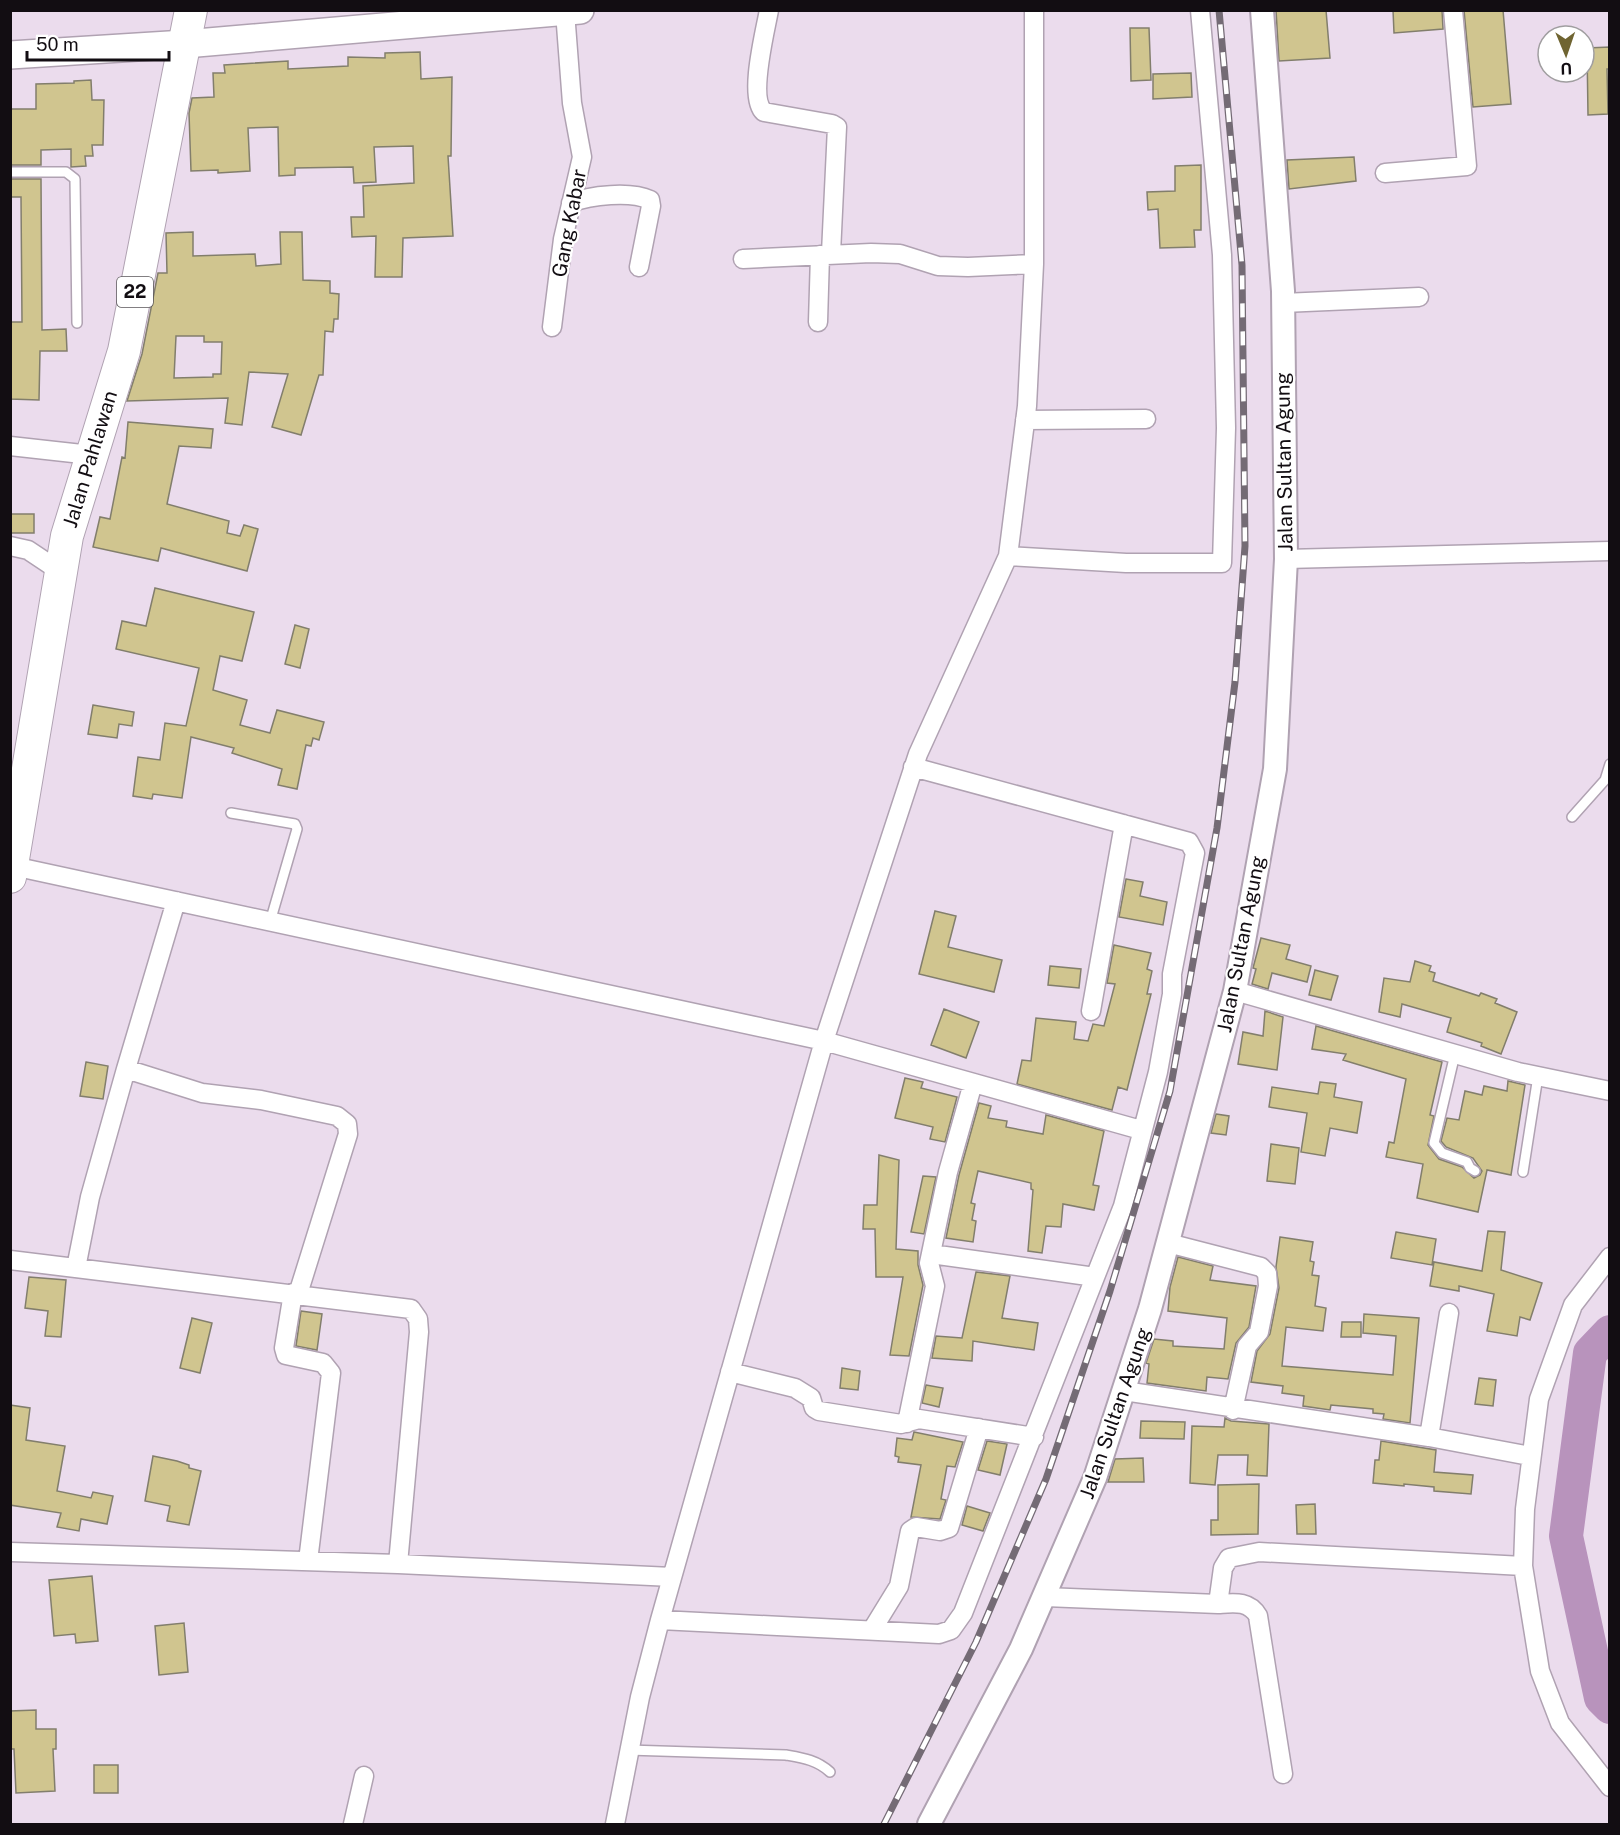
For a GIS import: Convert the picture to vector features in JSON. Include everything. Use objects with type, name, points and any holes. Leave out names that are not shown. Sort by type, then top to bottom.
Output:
[{"type":"highway","name":"22","points":[[185,44],[191,10]]},
{"type":"highway","name":"Jalan Pahlawan","points":[[13,858],[20,760],[64,556],[91,455],[124,351],[185,44]]},
{"type":"main road","points":[[10,55],[185,44],[572,11]]},
{"type":"street","points":[[769,10],[756,89],[760,108],[764,112],[832,124],[837,127],[818,322]]},
{"type":"street","points":[[615,1824],[628,1750],[660,1620],[824,1041],[916,761],[1008,556],[1025,420],[1034,264],[1034,10]]},
{"type":"street","points":[[1008,556],[1126,563],[1222,563],[1226,428],[1222,255],[1200,10]]},
{"type":"street","name":"Jalan Sultan Agung","points":[[929,1824],[1021,1649],[1095,1478],[1124,1391],[1168,1243],[1235,991],[1275,769],[1286,559],[1283,303],[1262,10]]},
{"type":"street","points":[[1385,173],[1467,166],[1453,10]]},
{"type":"street","name":"Gang Kabar","points":[[552,327],[563,239],[582,157],[572,103],[572,11]]},
{"type":"street","points":[[571,203],[592,196],[635,196],[650,200],[651,206],[639,267]]},
{"type":"street","points":[[743,259],[826,254],[900,254],[938,266],[1034,264]]},
{"type":"street","points":[[1283,303],[1419,297]]},
{"type":"street","points":[[1025,420],[1146,419]]},
{"type":"street","points":[[10,446],[91,455]]},
{"type":"street","points":[[10,546],[64,556]]},
{"type":"street","points":[[1286,559],[1610,551]]},
{"type":"street","points":[[660,1620],[939,1634],[951,1630],[963,1613],[1123,1206],[1158,1072],[1172,994],[1172,974],[1195,853],[1189,842],[916,761]]},
{"type":"street","points":[[1091,1011],[1124,824]]},
{"type":"street","points":[[13,858],[176,902],[824,1041],[1141,1130]]},
{"type":"street","points":[[76,1268],[90,1197],[176,902]]},
{"type":"street","points":[[1235,991],[1455,1054],[1538,1076],[1610,1091]]},
{"type":"street","points":[[126,1069],[202,1093],[261,1100],[338,1116],[348,1124],[348,1134],[296,1294],[284,1348],[286,1355],[323,1363],[331,1374],[308,1561]]},
{"type":"street","points":[[907,1423],[935,1286],[930,1270],[931,1254],[948,1172],[973,1083]]},
{"type":"street","points":[[1168,1243],[1261,1268],[1267,1273],[1268,1286],[1259,1332],[1247,1346],[1233,1410]]},
{"type":"street","points":[[931,1254],[1095,1277]]},
{"type":"street","points":[[1610,1257],[1573,1305],[1539,1399],[1530,1456],[1523,1566],[1540,1671],[1560,1723],[1610,1787]]},
{"type":"street","points":[[10,1260],[411,1309],[418,1319],[398,1564]]},
{"type":"street","points":[[1429,1437],[1449,1313]]},
{"type":"street","points":[[730,1372],[795,1388],[811,1398],[814,1408],[819,1411],[907,1423],[919,1419],[1034,1437]]},
{"type":"street","points":[[1124,1391],[1233,1410],[1429,1437],[1530,1456]]},
{"type":"street","points":[[872,1630],[899,1586],[910,1531],[916,1527],[940,1531],[950,1528],[979,1428]]},
{"type":"street","points":[[10,1552],[398,1564],[672,1577]]},
{"type":"street","points":[[1218,1604],[1223,1568],[1229,1558],[1242,1554],[1259,1552],[1523,1566]]},
{"type":"street","points":[[1045,1597],[1218,1604],[1239,1602],[1254,1609],[1258,1616],[1283,1774]]},
{"type":"street","points":[[353,1824],[364,1776]]},
{"type":"lane","points":[[10,172],[66,172],[75,179],[77,323]]},
{"type":"lane","points":[[1572,817],[1605,780],[1610,764]]},
{"type":"lane","points":[[231,813],[295,824],[297,829],[270,922]]},
{"type":"lane","points":[[1455,1054],[1434,1143],[1442,1153],[1467,1162],[1475,1171]]},
{"type":"lane","points":[[1523,1172],[1538,1076]]},
{"type":"lane","points":[[628,1750],[786,1755],[822,1764],[830,1772]]},
{"type":"building","points":[[1276,10],[1326,10],[1330,58],[1279,61]]},
{"type":"building","points":[[1393,10],[1442,10],[1443,29],[1394,33]]},
{"type":"building","points":[[1464,10],[1503,10],[1511,104],[1473,107]]},
{"type":"building","points":[[1130,28],[1149,28],[1151,80],[1131,81]]},
{"type":"building","points":[[1610,47],[1610,69],[1607,69],[1608,114],[1588,115],[1588,84],[1596,84],[1596,48]]},
{"type":"building","points":[[420,52],[421,79],[452,77],[451,156],[448,156],[453,236],[403,238],[402,277],[375,277],[376,236],[352,237],[351,217],[364,217],[363,186],[414,183],[413,146],[374,147],[376,182],[354,183],[353,167],[295,168],[295,175],[279,176],[278,127],[248,128],[250,171],[218,173],[218,170],[191,171],[189,113],[192,98],[214,97],[213,73],[225,73],[224,65],[288,61],[288,69],[348,66],[348,57],[385,58],[385,53]]},
{"type":"building","points":[[1191,73],[1192,97],[1153,99],[1153,74]]},
{"type":"building","points":[[91,80],[92,100],[104,100],[103,145],[92,145],[93,156],[85,156],[86,166],[71,167],[71,149],[41,150],[41,165],[10,165],[10,109],[36,109],[36,84]]},
{"type":"building","points":[[1354,157],[1356,181],[1289,189],[1287,160]]},
{"type":"building","points":[[1201,165],[1201,230],[1194,230],[1195,247],[1160,248],[1158,209],[1148,210],[1147,192],[1175,191],[1175,166]]},
{"type":"building","points":[[10,179],[41,179],[42,330],[66,329],[67,351],[40,351],[39,400],[10,399],[10,322],[22,322],[21,197],[10,197]]},
{"type":"building","points":[[193,232],[193,256],[255,254],[256,266],[281,264],[280,232],[302,232],[303,280],[330,281],[330,293],[339,294],[338,319],[334,319],[333,332],[325,331],[323,375],[319,375],[301,435],[272,427],[288,374],[249,372],[242,425],[225,423],[228,398],[127,401],[142,354],[158,273],[167,273],[166,233]],"holes":[[[176,336],[204,336],[204,342],[222,342],[221,374],[213,374],[213,377],[174,378]]]},
{"type":"building","points":[[128,422],[213,429],[211,448],[179,446],[167,504],[229,521],[227,533],[240,536],[244,525],[258,529],[247,571],[161,548],[158,561],[93,547],[100,517],[110,519],[122,457],[125,458]]},
{"type":"building","points":[[10,514],[34,514],[34,533],[10,533]]},
{"type":"building","points":[[155,588],[254,612],[242,661],[220,656],[213,690],[247,700],[240,725],[270,733],[277,710],[324,722],[319,740],[313,738],[311,746],[306,745],[297,789],[278,785],[282,769],[232,753],[234,748],[191,737],[182,798],[153,794],[152,799],[133,796],[138,757],[160,760],[165,723],[186,726],[199,668],[116,649],[122,621],[146,626]]},
{"type":"building","points":[[295,625],[309,629],[300,668],[285,664]]},
{"type":"building","points":[[93,705],[134,712],[132,726],[119,724],[117,738],[88,734]]},
{"type":"building","points":[[1126,879],[1143,882],[1140,896],[1167,902],[1163,925],[1119,917]]},
{"type":"building","points":[[935,911],[956,916],[948,947],[1002,960],[994,992],[919,974]]},
{"type":"building","points":[[1261,938],[1290,945],[1286,959],[1311,966],[1307,982],[1272,973],[1268,989],[1252,984],[1256,969],[1253,968]]},
{"type":"building","points":[[1114,945],[1151,953],[1147,969],[1152,971],[1147,994],[1151,994],[1127,1090],[1118,1087],[1112,1110],[1017,1084],[1022,1060],[1031,1061],[1036,1018],[1076,1022],[1074,1039],[1088,1041],[1093,1024],[1104,1026],[1115,984],[1107,983]]},
{"type":"building","points":[[1415,961],[1431,966],[1429,971],[1435,973],[1433,981],[1479,996],[1481,993],[1497,999],[1495,1003],[1517,1012],[1501,1054],[1481,1046],[1482,1043],[1447,1032],[1451,1018],[1402,1004],[1400,1017],[1379,1012],[1384,978],[1410,982]]},
{"type":"building","points":[[1050,966],[1081,969],[1079,988],[1048,985]]},
{"type":"building","points":[[1315,970],[1338,976],[1331,1000],[1309,995]]},
{"type":"building","points":[[944,1009],[979,1022],[966,1058],[931,1045]]},
{"type":"building","points":[[1265,1011],[1283,1017],[1277,1070],[1238,1064],[1243,1032],[1263,1036]]},
{"type":"building","points":[[1316,1026],[1442,1062],[1430,1115],[1434,1116],[1428,1145],[1439,1159],[1462,1167],[1474,1178],[1482,1171],[1473,1158],[1446,1147],[1441,1141],[1447,1118],[1459,1120],[1465,1091],[1482,1095],[1484,1086],[1507,1091],[1508,1081],[1525,1085],[1511,1175],[1487,1170],[1478,1212],[1417,1198],[1423,1164],[1386,1157],[1389,1142],[1394,1143],[1406,1079],[1343,1060],[1346,1054],[1312,1049]]},
{"type":"building","points":[[86,1062],[108,1066],[103,1099],[80,1096]]},
{"type":"building","points":[[905,1078],[923,1082],[921,1088],[957,1097],[945,1142],[930,1139],[933,1127],[895,1118]]},
{"type":"building","points":[[1320,1082],[1336,1084],[1334,1097],[1362,1102],[1357,1133],[1330,1128],[1325,1156],[1301,1152],[1307,1113],[1269,1107],[1272,1087],[1318,1094]]},
{"type":"building","points":[[979,1103],[991,1106],[988,1118],[1007,1121],[1006,1127],[1043,1134],[1046,1115],[1104,1131],[1093,1185],[1099,1186],[1094,1210],[1063,1204],[1061,1227],[1046,1226],[1042,1253],[1028,1251],[1033,1190],[1031,1183],[978,1171],[971,1203],[975,1204],[972,1220],[976,1221],[973,1242],[946,1238],[959,1175]]},
{"type":"building","points":[[1216,1114],[1229,1116],[1226,1135],[1211,1133]]},
{"type":"building","points":[[1271,1144],[1299,1148],[1295,1184],[1267,1181]]},
{"type":"building","points":[[879,1155],[899,1160],[896,1249],[918,1251],[918,1265],[923,1285],[909,1356],[890,1355],[903,1277],[876,1277],[875,1229],[863,1229],[864,1205],[877,1205]]},
{"type":"building","points":[[923,1176],[936,1177],[924,1234],[911,1232]]},
{"type":"building","points":[[1488,1231],[1505,1232],[1501,1270],[1542,1283],[1530,1320],[1520,1317],[1517,1336],[1487,1331],[1494,1294],[1459,1286],[1459,1291],[1430,1286],[1434,1262],[1482,1271]]},
{"type":"building","points":[[1396,1232],[1436,1239],[1432,1265],[1391,1258]]},
{"type":"building","points":[[1280,1237],[1313,1242],[1310,1261],[1314,1262],[1312,1275],[1319,1276],[1315,1306],[1326,1308],[1323,1331],[1286,1327],[1282,1366],[1393,1375],[1396,1336],[1363,1333],[1364,1314],[1419,1318],[1410,1423],[1383,1419],[1384,1414],[1373,1413],[1373,1409],[1331,1405],[1330,1410],[1303,1406],[1304,1396],[1282,1393],[1283,1386],[1251,1382],[1257,1351],[1270,1334],[1279,1288],[1276,1267]]},
{"type":"building","points":[[1178,1257],[1213,1266],[1210,1280],[1256,1286],[1249,1327],[1236,1343],[1228,1379],[1207,1377],[1206,1391],[1147,1383],[1149,1364],[1146,1363],[1154,1339],[1173,1341],[1173,1346],[1224,1349],[1227,1318],[1168,1311],[1170,1287]]},
{"type":"building","points":[[976,1272],[1010,1276],[1002,1318],[1038,1323],[1034,1350],[973,1341],[972,1361],[932,1358],[936,1336],[962,1338]]},
{"type":"building","points":[[29,1277],[66,1280],[61,1337],[45,1336],[48,1311],[25,1308]]},
{"type":"building","points":[[301,1311],[322,1314],[317,1350],[296,1346]]},
{"type":"building","points":[[192,1318],[212,1323],[200,1373],[180,1368]]},
{"type":"building","points":[[1342,1322],[1361,1322],[1361,1337],[1341,1337]]},
{"type":"building","points":[[842,1368],[860,1371],[858,1390],[840,1388]]},
{"type":"building","points":[[1479,1378],[1496,1380],[1493,1406],[1475,1404]]},
{"type":"building","points":[[926,1385],[943,1388],[939,1407],[922,1403]]},
{"type":"building","points":[[10,1405],[30,1408],[26,1440],[65,1446],[57,1491],[91,1498],[93,1492],[113,1496],[107,1524],[81,1519],[79,1531],[57,1527],[61,1513],[10,1505]]},
{"type":"building","points":[[1225,1418],[1231,1421],[1269,1424],[1267,1476],[1247,1475],[1248,1455],[1218,1455],[1215,1485],[1190,1483],[1192,1426],[1224,1427]]},
{"type":"building","points":[[1141,1421],[1185,1422],[1184,1439],[1140,1438]]},
{"type":"building","points":[[914,1432],[963,1442],[955,1467],[947,1466],[941,1499],[946,1500],[940,1519],[911,1517],[921,1465],[898,1462],[899,1457],[895,1456],[897,1438],[912,1440]]},
{"type":"building","points":[[987,1441],[1007,1444],[1000,1475],[978,1470]]},
{"type":"building","points":[[1381,1441],[1436,1450],[1434,1472],[1473,1475],[1471,1494],[1434,1491],[1434,1487],[1373,1483],[1375,1460],[1379,1460]]},
{"type":"building","points":[[153,1456],[177,1461],[189,1465],[189,1468],[201,1471],[189,1525],[167,1521],[170,1506],[145,1501]]},
{"type":"building","points":[[1143,1458],[1144,1482],[1108,1482],[1115,1459]]},
{"type":"building","points":[[1259,1484],[1258,1534],[1211,1535],[1211,1520],[1218,1520],[1218,1485]]},
{"type":"building","points":[[1315,1504],[1316,1534],[1297,1534],[1296,1505]]},
{"type":"building","points":[[967,1506],[990,1513],[983,1531],[962,1525]]},
{"type":"building","points":[[92,1576],[98,1641],[76,1643],[75,1634],[54,1636],[49,1580]]},
{"type":"building","points":[[184,1623],[188,1672],[159,1675],[155,1626]]},
{"type":"building","points":[[36,1710],[36,1729],[56,1729],[56,1749],[53,1749],[55,1791],[16,1793],[14,1749],[10,1749],[10,1711]]},
{"type":"building","points":[[94,1765],[118,1765],[118,1793],[94,1793]]},
{"type":"waterway","points":[[1610,1332],[1590,1353],[1566,1536],[1601,1698],[1610,1707]]},
{"type":"railway","points":[[884,1824],[976,1642],[1046,1479],[1110,1291],[1170,1091],[1217,828],[1235,682],[1245,546],[1242,265],[1219,10]]}]
